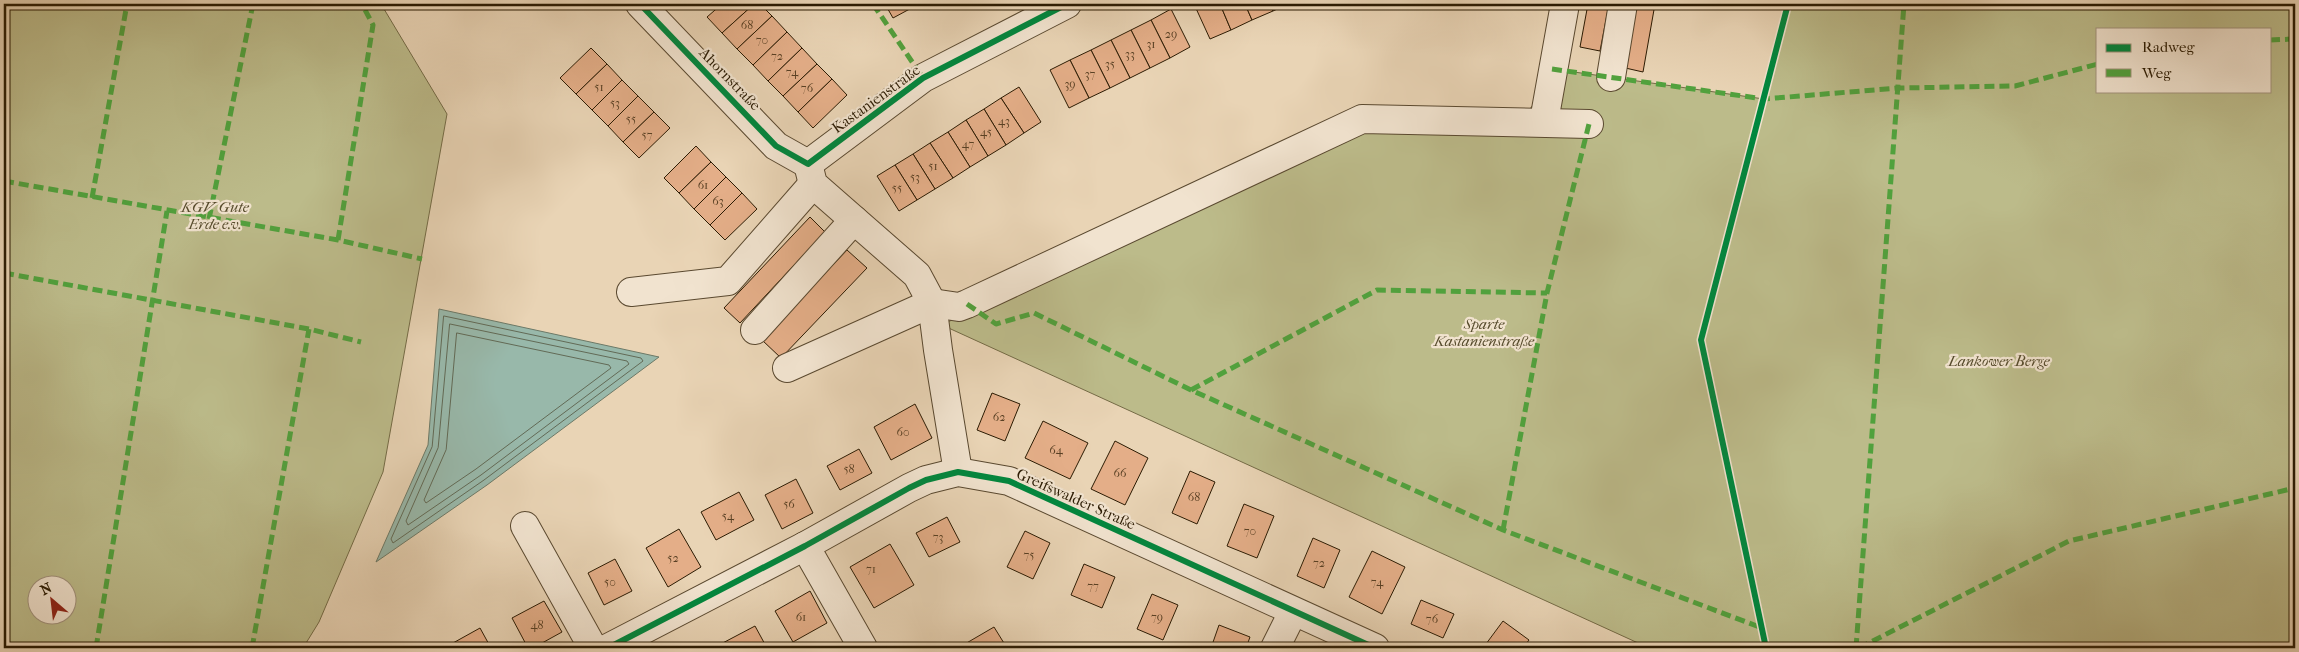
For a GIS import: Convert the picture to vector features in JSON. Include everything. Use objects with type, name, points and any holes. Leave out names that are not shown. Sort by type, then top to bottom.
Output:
[{"type":"street","name":"Ahornstraße","points":[[640,4],[776,146],[811,174],[854,220],[917,275],[932,303]]},
{"type":"street","name":"Kastanienstraße","points":[[630,292],[728,281],[811,174],[923,78],[1067,4]]},
{"type":"street","points":[[1544,121],[1564,4]]},
{"type":"street","points":[[1611,77],[1623,4]]},
{"type":"street","points":[[787,368],[932,303],[958,307],[967,304],[1362,119],[1544,121],[1589,124]]},
{"type":"street","points":[[755,330],[854,220]]},
{"type":"street","points":[[932,303],[958,472]]},
{"type":"street","name":"Greifswalder Straße","points":[[608,648],[805,546],[909,488],[926,480],[958,472],[1009,481],[1292,612],[1375,648]]},
{"type":"street","points":[[525,526],[593,648]]},
{"type":"street","points":[[805,546],[863,648]]},
{"type":"street","points":[[1275,648],[1292,612]]},
{"type":"green space","name":"KGV Gute Erde e.v.","points":[[4,4],[381,4],[447,114],[383,472],[319,622],[303,648],[4,648]]},
{"type":"green space","points":[[1788,4],[2295,4],[2295,648],[1649,648],[942,325],[1359,114],[1526,114],[1560,70],[1764,99]]},
{"type":"water","points":[[439,309],[659,357],[487,485],[376,562],[428,445]]},
{"type":"building","points":[[722,4],[754,4],[722,33],[707,17]]},
{"type":"building","points":[[754,4],[760,4],[772,16],[737,49],[722,33]]},
{"type":"building","points":[[885,4],[919,4],[893,18]]},
{"type":"building","points":[[1194,4],[1220,4],[1231,30],[1210,39]]},
{"type":"building","points":[[1220,4],[1245,4],[1252,20],[1231,30]]},
{"type":"building","points":[[1245,4],[1270,4],[1273,11],[1252,20]]},
{"type":"building","points":[[1270,4],[1288,4],[1273,11]]},
{"type":"building","points":[[1588,4],[1609,4],[1600,51],[1580,47]]},
{"type":"building","points":[[1632,4],[1655,4],[1643,72],[1621,67]]},
{"type":"building","points":[[1171,9],[1190,47],[1170,58],[1151,20]]},
{"type":"building","points":[[772,16],[787,32],[753,65],[737,49]]},
{"type":"building","points":[[1151,20],[1170,58],[1150,68],[1131,30]]},
{"type":"building","points":[[1131,30],[1150,68],[1130,78],[1111,40]]},
{"type":"building","points":[[787,32],[802,48],[768,81],[753,65]]},
{"type":"building","points":[[1111,40],[1130,78],[1110,88],[1091,50]]},
{"type":"building","points":[[591,48],[607,64],[576,94],[560,78]]},
{"type":"building","points":[[802,48],[817,64],[783,96],[768,81]]},
{"type":"building","points":[[1091,50],[1110,88],[1089,98],[1070,60]]},
{"type":"building","points":[[1070,60],[1089,98],[1069,108],[1050,70]]},
{"type":"building","points":[[607,64],[622,80],[592,110],[576,94]]},
{"type":"building","points":[[817,64],[832,79],[798,112],[783,96]]},
{"type":"building","points":[[832,79],[847,95],[813,128],[798,112]]},
{"type":"building","points":[[622,80],[638,96],[608,126],[592,110]]},
{"type":"building","points":[[1019,87],[1041,122],[1024,133],[1001,98]]},
{"type":"building","points":[[638,96],[654,112],[623,142],[608,126]]},
{"type":"building","points":[[1001,98],[1024,133],[1006,145],[984,109]]},
{"type":"building","points":[[984,109],[1006,145],[988,156],[966,120]]},
{"type":"building","points":[[654,112],[670,128],[639,158],[623,142]]},
{"type":"building","points":[[966,120],[988,156],[970,167],[948,132]]},
{"type":"building","points":[[948,132],[970,167],[953,178],[930,143]]},
{"type":"building","points":[[930,143],[953,178],[935,189],[913,154]]},
{"type":"building","points":[[696,146],[711,162],[679,193],[664,178]]},
{"type":"building","points":[[913,154],[935,189],[917,200],[895,165]]},
{"type":"building","points":[[711,162],[726,177],[694,209],[679,193]]},
{"type":"building","points":[[895,165],[917,200],[899,211],[877,176]]},
{"type":"building","points":[[726,177],[742,193],[710,225],[694,209]]},
{"type":"building","points":[[742,193],[757,209],[725,240],[710,225]]},
{"type":"building","points":[[810,217],[825,232],[740,323],[724,308]]},
{"type":"building","points":[[847,250],[867,268],[781,358],[762,340]]},
{"type":"building","points":[[992,393],[1020,404],[1005,441],[977,430]]},
{"type":"building","points":[[915,404],[932,438],[891,460],[874,427]]},
{"type":"building","points":[[1043,421],[1088,443],[1070,479],[1025,458]]},
{"type":"building","points":[[1115,441],[1148,458],[1125,505],[1091,489]]},
{"type":"building","points":[[859,449],[872,473],[840,490],[827,466]]},
{"type":"building","points":[[1190,471],[1215,482],[1197,524],[1172,513]]},
{"type":"building","points":[[796,479],[813,513],[782,529],[765,495]]},
{"type":"building","points":[[739,492],[754,520],[716,540],[701,512]]},
{"type":"building","points":[[1244,504],[1274,516],[1257,558],[1227,546]]},
{"type":"building","points":[[947,517],[960,542],[929,557],[916,533]]},
{"type":"building","points":[[679,529],[701,567],[668,587],[646,548]]},
{"type":"building","points":[[1025,531],[1050,543],[1033,579],[1007,567]]},
{"type":"building","points":[[1313,538],[1340,550],[1324,588],[1297,576]]},
{"type":"building","points":[[890,544],[914,585],[874,608],[850,567]]},
{"type":"building","points":[[1372,551],[1405,567],[1382,614],[1349,597]]},
{"type":"building","points":[[615,559],[632,591],[604,605],[588,573]]},
{"type":"building","points":[[1084,564],[1115,577],[1102,608],[1071,595]]},
{"type":"building","points":[[810,591],[827,623],[793,642],[775,611]]},
{"type":"building","points":[[1152,594],[1178,605],[1163,640],[1137,629]]},
{"type":"building","points":[[1421,600],[1454,614],[1443,638],[1411,624]]},
{"type":"building","points":[[544,601],[562,632],[533,648],[528,648],[512,618]]},
{"type":"building","points":[[1503,621],[1529,640],[1523,648],[1483,648]]},
{"type":"building","points":[[1219,625],[1250,637],[1246,648],[1211,648]]},
{"type":"building","points":[[755,626],[767,648],[718,648],[717,646]]},
{"type":"building","points":[[994,627],[1007,648],[958,648]]},
{"type":"building","points":[[480,628],[491,648],[444,648]]},
{"type":"marked path","points":[[4,9],[5,4]]},
{"type":"marked path","points":[[92,198],[127,4]]},
{"type":"marked path","points":[[209,219],[253,4]]},
{"type":"marked path","points":[[338,240],[373,25],[362,4]]},
{"type":"marked path","points":[[873,4],[923,78]]},
{"type":"marked path","points":[[1856,648],[1904,4]]},
{"type":"marked path","points":[[2272,40],[2295,39]]},
{"type":"marked path","points":[[1552,69],[1764,99],[1898,88],[2015,86],[2096,65]]},
{"type":"marked path","points":[[1503,530],[1547,293],[1589,124]]},
{"type":"marked path","points":[[4,181],[338,240],[422,259]]},
{"type":"marked path","points":[[96,648],[167,211]]},
{"type":"marked path","points":[[4,273],[309,329],[361,342]]},
{"type":"marked path","points":[[1191,390],[1377,290],[1547,293]]},
{"type":"marked path","points":[[967,304],[996,324],[1034,313],[1191,390],[1503,530],[1762,628]]},
{"type":"marked path","points":[[252,648],[309,329]]},
{"type":"marked path","points":[[1859,648],[2069,541],[2295,488]]},
{"type":"cycle path","points":[[640,4],[776,146],[808,164],[923,78],[1067,4]]},
{"type":"cycle path","points":[[1766,648],[1701,340],[1788,4]]},
{"type":"cycle path","points":[[608,648],[805,546],[909,488],[926,480],[958,472],[1009,481],[1375,648]]},
{"type":"park label","name":"Sparte Kastanienstraße","points":[[1484,332]]},
{"type":"park label","name":"Lankower Berge","points":[[1999,361]]}]
